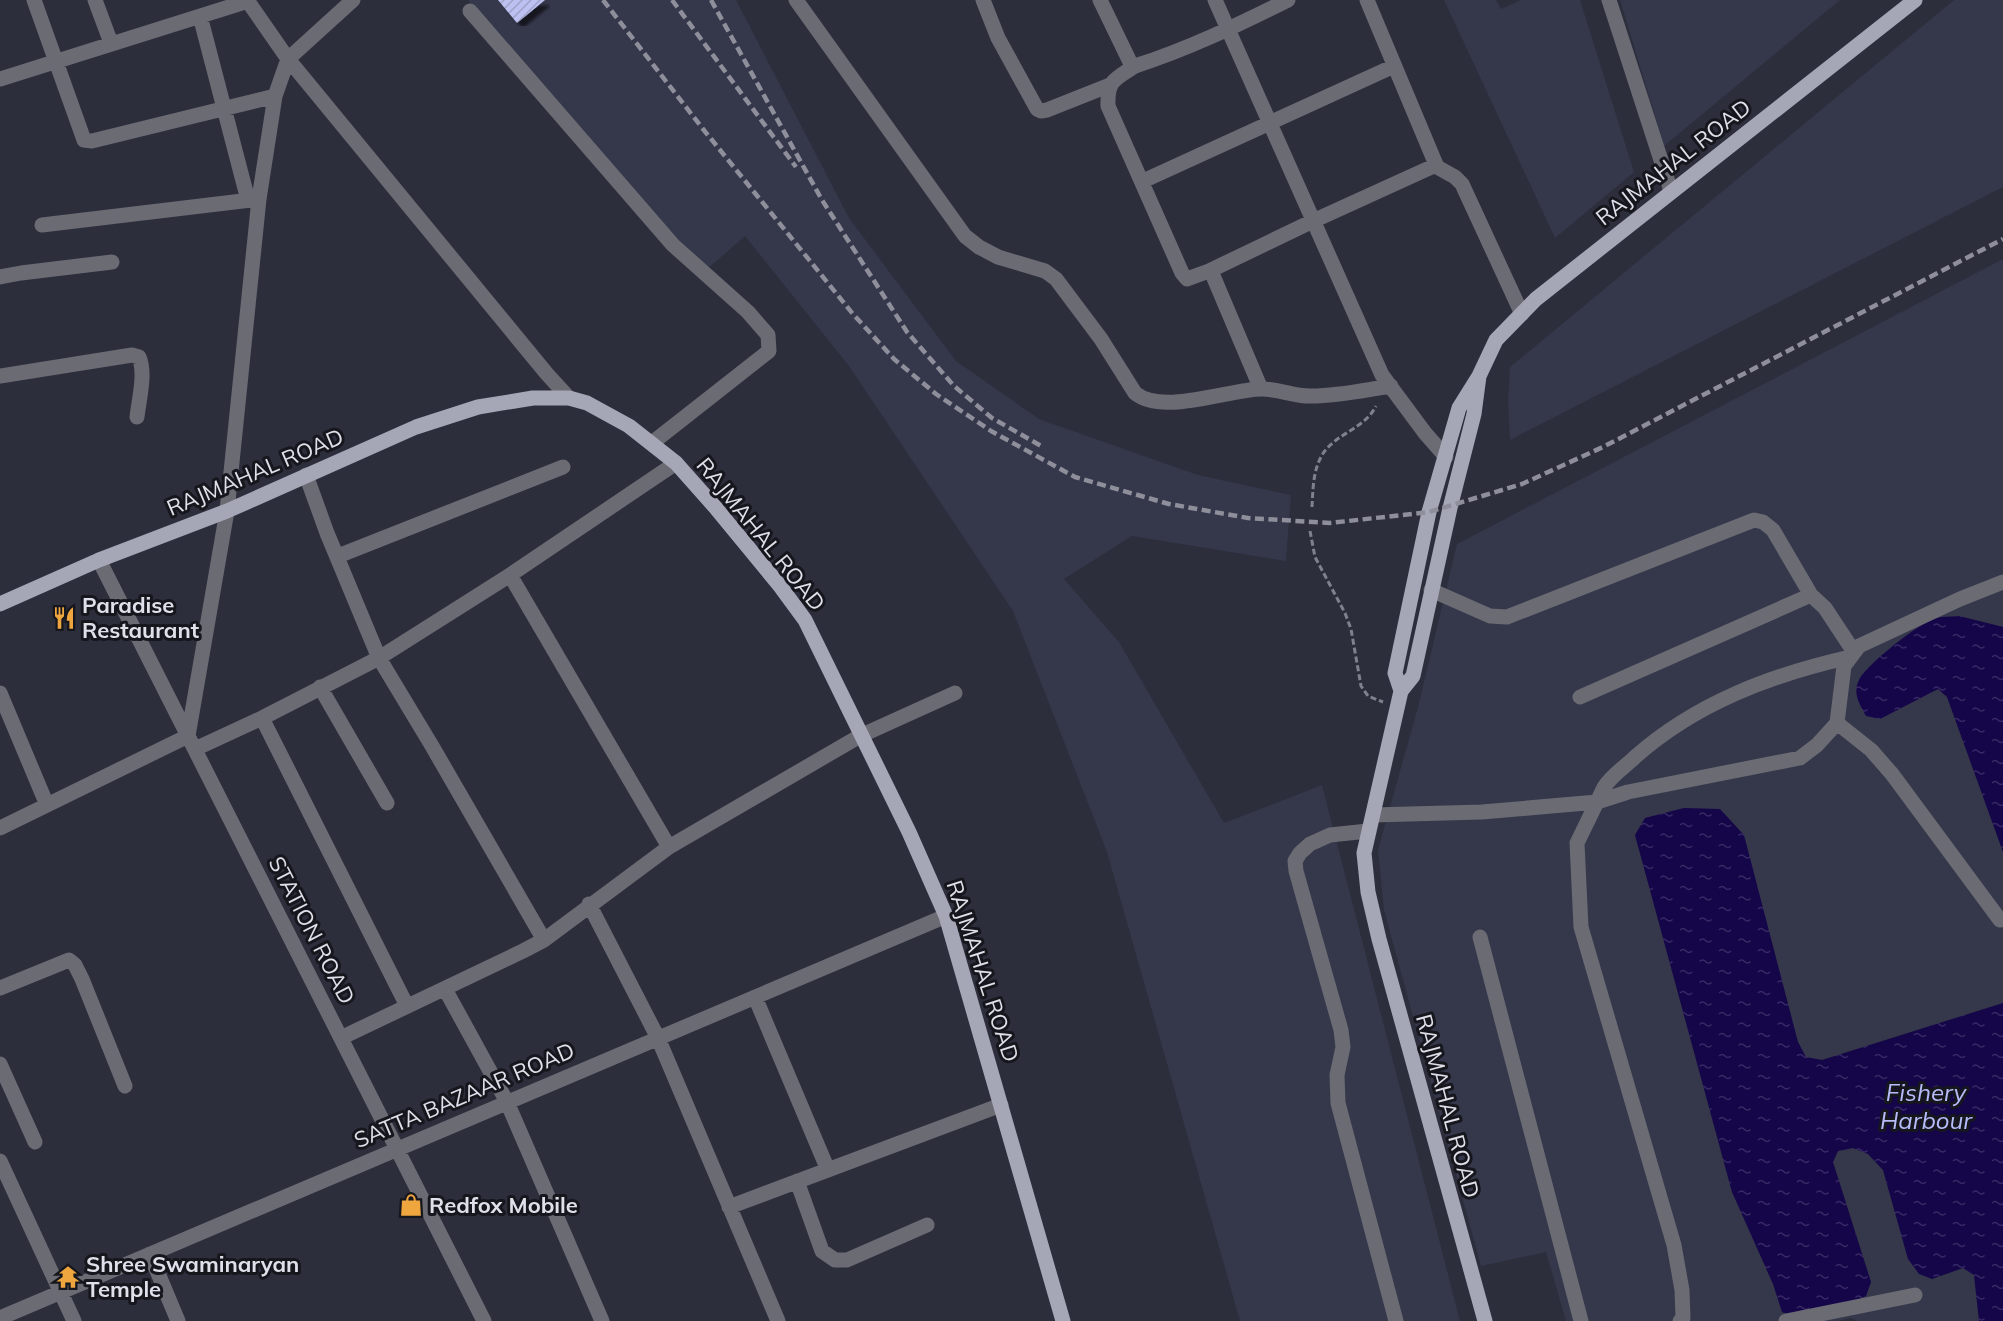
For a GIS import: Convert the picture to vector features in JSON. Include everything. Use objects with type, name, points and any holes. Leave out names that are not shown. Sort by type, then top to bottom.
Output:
[{"type":"main road","name":"RAJMAHAL ROAD","points":[[1401,691],[1395,673],[1429,512],[1459,408],[1479,376],[1496,340],[1536,299],[1915,0]]},
{"type":"main road","name":"RAJMAHAL ROAD","points":[[1479,376],[1474,414],[1431,590],[1413,676],[1401,691],[1396,707],[1364,853],[1368,892],[1379,939],[1485,1321]]},
{"type":"main road","name":"RAJMAHAL ROAD","points":[[0,604],[99,560],[226,511],[416,427],[478,407],[533,398],[569,398],[586,403],[610,415],[652,443],[676,463],[723,516],[805,620],[909,832],[946,916],[1063,1321]]},
{"type":"street","points":[[34,0],[84,140],[92,141],[275,96]]},
{"type":"street","points":[[95,0],[111,43]]},
{"type":"street","points":[[0,79],[248,0],[288,59],[569,398]]},
{"type":"street","points":[[191,743],[226,511],[254,200],[275,96],[288,59],[353,0]]},
{"type":"street","points":[[796,0],[965,236],[998,257],[1045,271],[1056,279],[1101,339],[1135,393],[1143,400],[1159,402],[1207,399],[1261,389],[1311,396],[1386,387]]},
{"type":"street","points":[[983,0],[998,38],[1037,109],[1041,111],[1110,85]]},
{"type":"street","points":[[1100,0],[1130,62],[1135,66]]},
{"type":"street","points":[[1215,0],[1386,387],[1446,457]]},
{"type":"street","points":[[1288,0],[1183,50],[1135,66],[1112,81],[1110,85],[1108,106],[1182,273],[1187,279],[1436,165]]},
{"type":"street","points":[[1367,0],[1436,165],[1462,184],[1522,314]]},
{"type":"street","points":[[1609,0],[1671,191]]},
{"type":"street","points":[[470,11],[673,245],[748,312],[768,335],[769,351],[652,443]]},
{"type":"street","points":[[200,16],[225,109],[254,200]]},
{"type":"street","points":[[1143,181],[1394,66]]},
{"type":"street","points":[[42,225],[254,200]]},
{"type":"street","points":[[0,277],[112,262]]},
{"type":"street","points":[[1210,270],[1261,389]]},
{"type":"street","points":[[0,376],[132,355],[139,357],[142,363],[137,417]]},
{"type":"street","points":[[0,828],[47,805],[191,743],[262,718],[379,658],[510,575],[676,463]]},
{"type":"street","points":[[338,556],[563,467]]},
{"type":"street","points":[[306,475],[379,658],[544,939]]},
{"type":"street","points":[[1431,590],[1490,616],[1507,617],[1754,520],[1762,522],[1773,530],[1811,595],[1825,608],[1852,655]]},
{"type":"street","name":"STATION ROAD","points":[[99,560],[484,1321]]},
{"type":"street","points":[[510,575],[669,847]]},
{"type":"street","points":[[1373,815],[1482,812],[1597,802],[1628,792],[1800,758],[1817,745],[1838,717],[1844,666],[1859,646],[1960,599],[2003,582]]},
{"type":"street","points":[[1580,697],[1811,595]]},
{"type":"street","points":[[1680,1321],[1683,1318],[1682,1290],[1674,1245],[1581,927],[1577,843],[1605,785],[1672,727],[1708,706],[1764,680],[1852,655]]},
{"type":"street","points":[[320,687],[387,803]]},
{"type":"street","points":[[0,693],[47,805]]},
{"type":"street","points":[[342,1040],[347,1035],[488,969],[544,939],[669,847],[860,736],[956,693]]},
{"type":"street","points":[[1838,717],[1892,774],[2000,920]]},
{"type":"street","points":[[262,718],[406,1006]]},
{"type":"street","points":[[1368,831],[1330,835],[1310,844],[1295,861],[1341,1030],[1343,1047],[1337,1074],[1338,1103],[1396,1321]]},
{"type":"street","points":[[589,904],[658,1038],[778,1321]]},
{"type":"street","name":"SATTA BAZAAR ROAD","points":[[0,1318],[946,916]]},
{"type":"street","points":[[1480,937],[1581,1321]]},
{"type":"street","points":[[0,988],[69,960],[75,965],[82,979],[125,1086]]},
{"type":"street","points":[[445,989],[507,1102],[602,1321]]},
{"type":"street","points":[[755,997],[828,1170]]},
{"type":"street","points":[[0,1064],[35,1142]]},
{"type":"street","points":[[729,1208],[1001,1105]]},
{"type":"street","points":[[0,1161],[74,1321]]},
{"type":"street","points":[[797,1182],[822,1251],[835,1260],[847,1260],[927,1225]]},
{"type":"street","points":[[150,1254],[178,1321]]},
{"type":"street","points":[[1788,1321],[1915,1295]]},
{"type":"path","points":[[1312,507],[1314,474],[1324,452],[1372,413],[1386,387]]},
{"type":"path","points":[[1310,531],[1315,557],[1351,629],[1361,686],[1368,696],[1396,707]]},
{"type":"shaded area","points":[[468,0],[736,0],[849,218],[956,361],[1039,419],[1198,475],[1291,495],[1286,561],[1132,536],[1064,579],[1119,642],[1224,823],[1322,785],[1460,1321],[1240,1321],[1107,852],[1013,611],[849,366],[745,236],[705,271]]},
{"type":"shaded area","points":[[1444,0],[1496,0],[1501,9],[1521,0],[1580,0],[1634,172],[1555,238]]},
{"type":"shaded area","points":[[1620,0],[1840,0],[1664,146]]},
{"type":"shaded area","points":[[1954,0],[2003,0],[2003,187],[1510,440],[1508,400],[1510,367]]},
{"type":"shaded area","points":[[2003,259],[2003,627],[1959,616],[1929,693],[1939,689],[1947,697],[2003,852],[2003,1003],[1822,1060],[1805,1057],[1720,810],[1684,808],[1645,818],[1635,835],[1732,1192],[1773,1284],[1782,1312],[1851,1303],[1866,1296],[1871,1282],[1833,1162],[1838,1151],[1853,1148],[1868,1154],[1883,1170],[1908,1258],[1932,1279],[1963,1268],[1974,1275],[1979,1321],[1857,1321],[1851,1318],[1838,1321],[1566,1321],[1546,1252],[1481,1266],[1384,910],[1378,850],[1418,707],[1457,544]]},
{"type":"water","points":[[1959,616],[2003,627],[2003,852],[1947,697],[1938,689],[1880,719],[1866,716],[1859,703],[1856,690],[1864,673],[1906,636],[1928,621]]},
{"type":"water","name":"Fishery Harbour","points":[[1684,808],[1720,809],[1744,835],[1798,1042],[1806,1057],[1822,1060],[2003,1003],[2003,1321],[1979,1321],[1974,1275],[1963,1268],[1932,1279],[1919,1274],[1908,1259],[1883,1170],[1868,1154],[1853,1148],[1838,1151],[1833,1162],[1871,1282],[1866,1296],[1851,1303],[1790,1315],[1782,1312],[1773,1284],[1732,1192],[1635,835],[1645,818]]},
{"type":"building","points":[[498,0],[545,0],[517,23]]},
{"type":"railway","points":[[603,0],[703,129],[853,314],[894,359],[936,394],[991,431],[1075,477],[1169,504],[1248,518],[1330,523],[1429,512],[1522,484],[1603,447],[2003,239]]},
{"type":"railway","points":[[672,0],[796,167]]},
{"type":"railway","points":[[711,0],[822,200],[907,332],[954,386],[992,418],[1043,447]]},
{"type":"place","name":"Paradise Restaurant","points":[[64,618]]},
{"type":"place","name":"Redfox Mobile","points":[[411,1205]]},
{"type":"place","name":"Shree Swaminaryan Temple","points":[[68,1277]]}]
